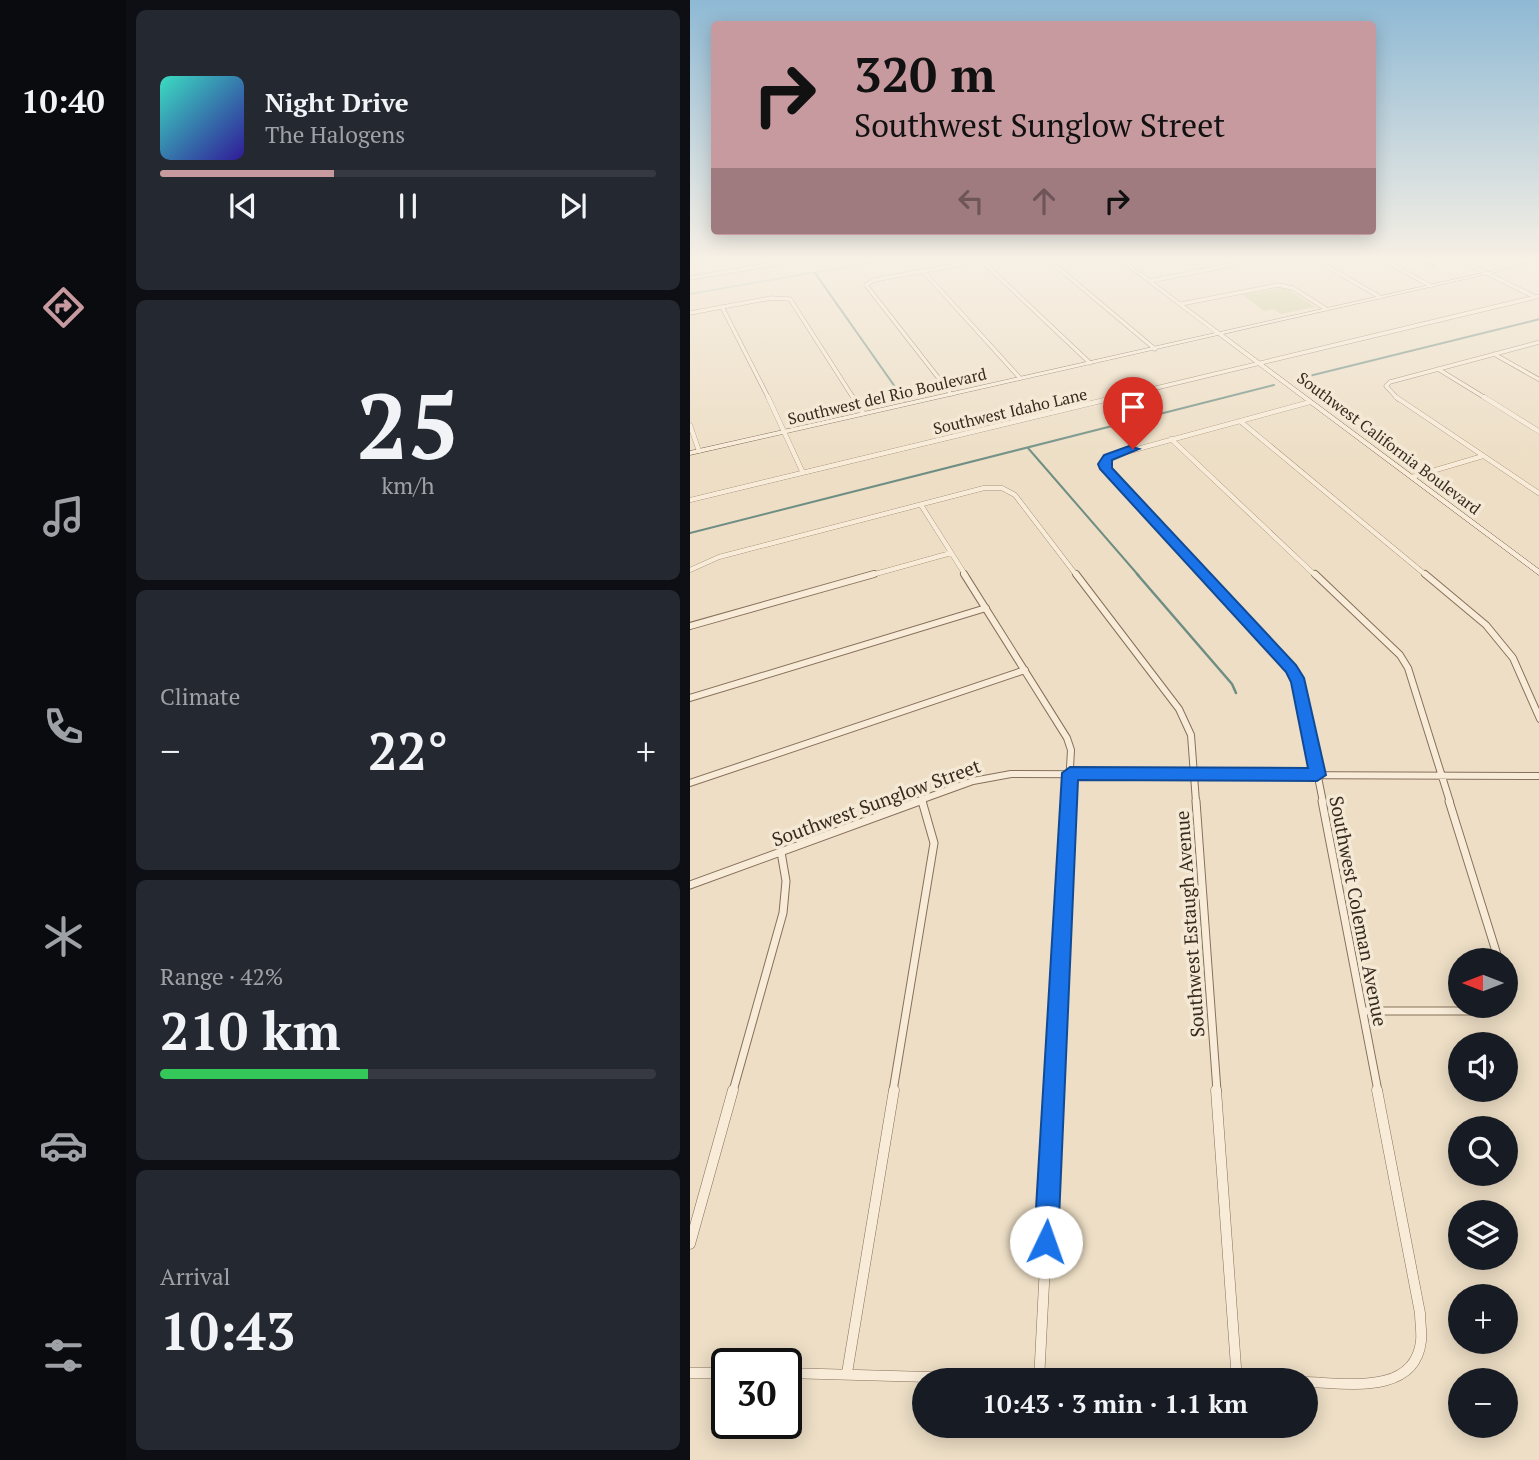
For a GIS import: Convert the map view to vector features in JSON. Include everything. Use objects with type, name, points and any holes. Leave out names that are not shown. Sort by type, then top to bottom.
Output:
[{"type":"street","points":[[733,328],[785,431],[803,473]]},
{"type":"street","points":[[810,328],[863,414]]},
{"type":"street","points":[[899,328],[951,394]]},
{"type":"street","points":[[975,328],[1020,378]]},
{"type":"street","points":[[1053,328],[1090,363]]},
{"type":"street","points":[[1130,328],[1155,349]]},
{"type":"street","name":"Southwest California Boulevard","points":[[1212,328],[1539,574]]},
{"type":"street","name":"Southwest del Rio Boulevard","points":[[690,453],[1244,328]]},
{"type":"street","name":"Southwest Idaho Lane","points":[[690,500],[1408,328]]},
{"type":"street","points":[[1539,342],[1389,382],[1386,386],[1392,395],[1539,494]]},
{"type":"street","points":[[1494,354],[1539,380]]},
{"type":"street","points":[[1438,369],[1539,432]]},
{"type":"street","points":[[1171,439],[1310,402]]},
{"type":"street","points":[[1240,421],[1486,625],[1513,658],[1539,719]]},
{"type":"street","points":[[690,425],[699,451]]},
{"type":"street","points":[[1171,439],[1400,655],[1408,668],[1495,948]]},
{"type":"street","name":"Southwest Coleman Avenue","points":[[1171,439],[1115,454],[1105,462],[1106,469],[1291,669],[1301,691],[1420,1313],[1423,1342],[1411,1370],[1404,1375],[1374,1382],[1318,1382]]},
{"type":"street","points":[[1412,477],[1483,456]]},
{"type":"street","name":"Southwest Estaugh Avenue","points":[[921,505],[984,488],[1002,488],[1015,495],[1179,709],[1191,735],[1236,1368]]},
{"type":"street","points":[[691,568],[719,558],[921,505],[1070,744],[1040,1368]]},
{"type":"street","points":[[690,626],[951,553]]},
{"type":"street","points":[[690,698],[986,608]]},
{"type":"street","points":[[690,783],[1025,670]]},
{"type":"street","name":"Southwest Sunglow Street","points":[[690,885],[973,781],[1011,774],[1539,776]]},
{"type":"street","points":[[847,1373],[934,843],[922,799]]},
{"type":"street","points":[[690,1244],[783,913],[786,881],[781,852]]},
{"type":"street","points":[[1363,1011],[1448,1012]]},
{"type":"street","points":[[690,1373],[711,1373]]},
{"type":"street","points":[[802,1373],[912,1376]]},
{"type":"waterway","points":[[854,328],[905,401]]},
{"type":"waterway","points":[[1297,379],[1503,328]]},
{"type":"waterway","points":[[690,533],[1274,385]]},
{"type":"waterway","points":[[1028,448],[1139,576]]},
{"type":"waterway","points":[[1137,574],[1232,684],[1236,693]]},
{"type":"route","points":[[1046,1242],[1070,773],[1317,775],[1299,682],[1291,669],[1106,469],[1104,464],[1108,457],[1133,449]]}]
